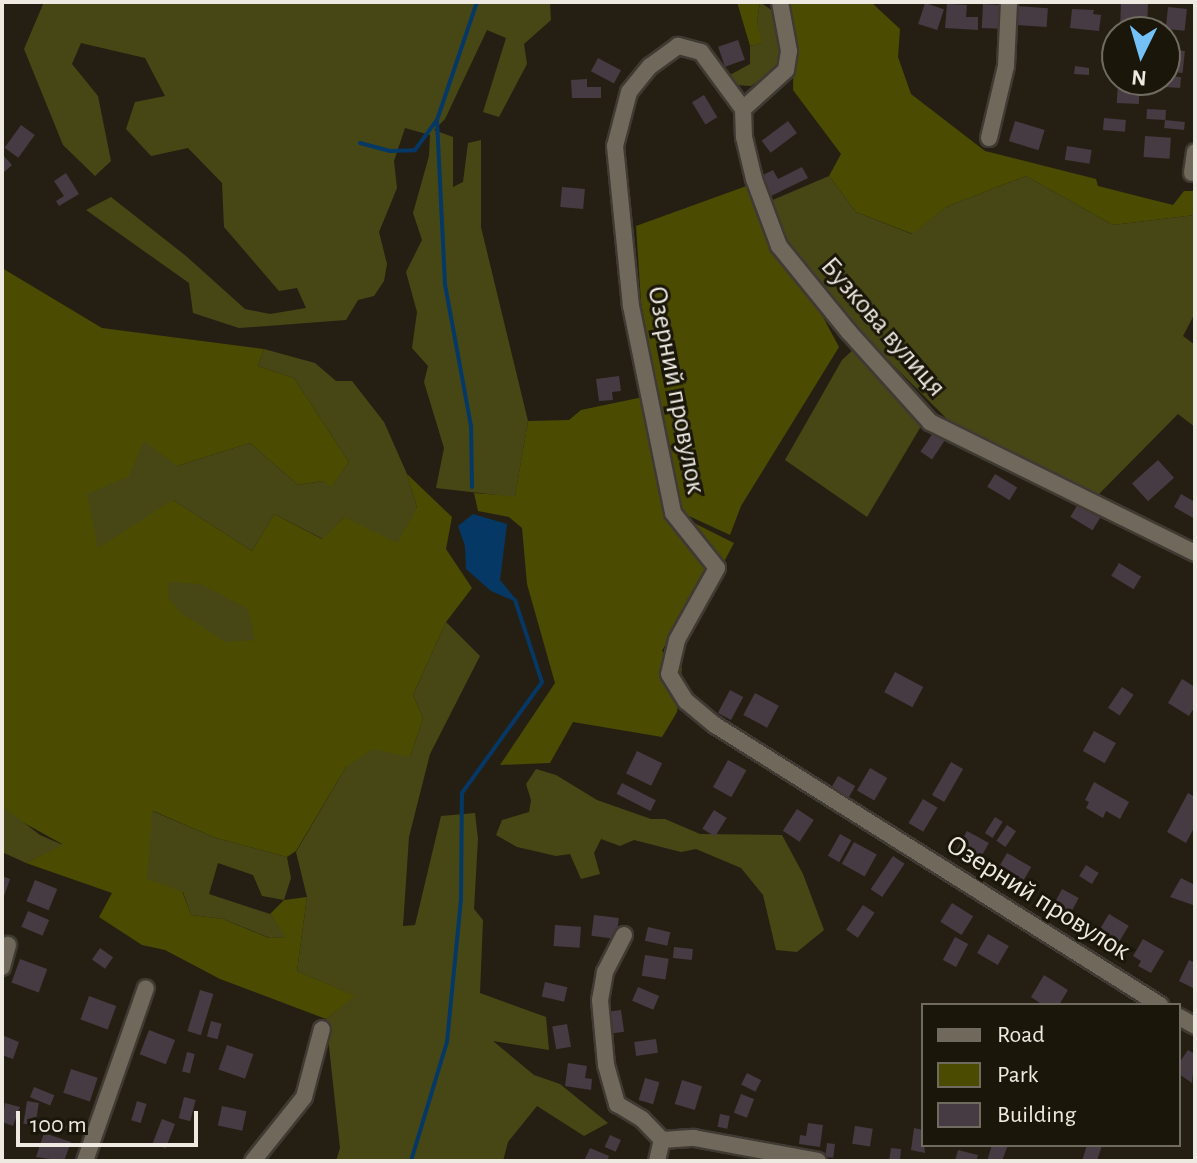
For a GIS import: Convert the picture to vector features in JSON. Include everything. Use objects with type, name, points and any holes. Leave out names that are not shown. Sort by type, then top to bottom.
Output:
[{"type":"street","points":[[743,109],[786,70],[789,51],[780,2]]},
{"type":"street","points":[[989,138],[1006,66],[1009,2]]},
{"type":"street","name":"Озерний провулок","points":[[743,109],[701,52],[678,46],[650,66],[629,92],[615,146],[631,306],[673,513],[717,568],[677,640],[669,674],[686,701],[715,725],[1157,1003]]},
{"type":"street","name":"Бузкова вулиця","points":[[743,109],[744,137],[754,179],[779,246],[849,332],[930,422],[1195,553]]},
{"type":"street","points":[[1192,173],[1195,152]]},
{"type":"street","points":[[624,935],[605,972],[600,1000],[606,1065],[617,1104],[642,1119],[662,1140],[694,1138],[818,1161]]},
{"type":"street","points":[[2,967],[8,945]]},
{"type":"street","points":[[85,1161],[146,988]]},
{"type":"street","points":[[253,1161],[304,1097],[322,1029]]},
{"type":"street","points":[[657,1161],[662,1140]]},
{"type":"green space","points":[[737,2],[760,2],[757,22],[763,43],[750,46]]},
{"type":"green space","points":[[785,2],[871,2],[900,29],[898,57],[911,94],[985,151],[1096,179],[1098,186],[1173,205],[1184,191],[1195,191],[1195,215],[1113,225],[1026,176],[946,207],[913,234],[856,212],[829,176],[841,154],[793,90],[794,41]]},
{"type":"green space","points":[[752,184],[839,347],[741,506],[730,535],[678,511],[641,302],[636,226]]},
{"type":"green space","points":[[2,268],[102,328],[264,349],[258,366],[294,378],[349,462],[331,488],[322,481],[298,485],[250,443],[177,466],[173,500],[252,551],[274,514],[322,539],[344,517],[417,508],[407,474],[452,517],[446,549],[472,588],[446,622],[413,695],[423,718],[410,757],[346,767],[296,851],[287,857],[216,838],[153,811],[191,915],[223,919],[269,938],[285,937],[270,914],[284,900],[307,897],[297,971],[356,996],[326,1019],[220,979],[165,950],[142,945],[99,917],[112,893],[26,863],[62,844],[15,818],[2,806]]},
{"type":"green space","points":[[643,397],[680,516],[734,543],[725,560],[706,572],[662,651],[682,668],[677,712],[662,737],[573,722],[550,763],[500,765],[555,683],[527,584],[522,528],[509,517],[478,511],[474,493],[515,496],[528,421],[569,420],[581,410]]},
{"type":"shaded area","points":[[44,2],[550,2],[551,20],[524,44],[527,64],[499,117],[483,112],[506,38],[487,30],[445,119],[434,130],[453,137],[453,187],[463,182],[468,143],[481,140],[481,227],[528,421],[515,497],[436,488],[444,448],[424,382],[428,366],[412,348],[417,312],[406,272],[422,240],[413,213],[429,156],[430,135],[405,128],[394,161],[397,188],[379,232],[387,264],[384,281],[374,296],[358,300],[346,320],[239,328],[193,313],[189,283],[86,210],[111,197],[186,256],[245,309],[270,314],[306,308],[297,288],[279,291],[224,227],[222,183],[188,148],[151,156],[126,129],[135,102],[165,96],[145,58],[81,43],[72,64],[98,96],[111,161],[95,176],[63,145],[24,49]]},
{"type":"shaded area","points":[[760,2],[773,11],[779,20],[784,49],[778,68],[751,86],[736,85],[728,76],[750,64],[750,46],[762,43],[757,22]]},
{"type":"shaded area","points":[[829,176],[856,212],[912,234],[946,207],[1026,176],[1113,225],[1195,215],[1195,313],[1183,336],[1195,345],[1195,427],[1178,414],[1098,495],[948,420],[865,337],[787,242],[768,202]]},
{"type":"shaded area","points":[[856,347],[923,423],[867,517],[785,460],[842,360]]},
{"type":"shaded area","points":[[264,349],[315,363],[336,381],[352,381],[384,422],[407,474],[417,508],[397,543],[344,517],[323,539],[274,514],[252,551],[173,500],[98,548],[87,494],[129,476],[144,441],[177,466],[250,443],[298,485],[322,481],[331,487],[349,462],[294,378],[258,366]]},
{"type":"shaded area","points":[[168,582],[201,584],[248,609],[255,640],[225,642],[181,613],[169,599]]},
{"type":"shaded area","points":[[446,622],[480,656],[430,754],[409,837],[403,926],[415,925],[441,816],[475,813],[478,839],[474,909],[483,920],[480,993],[546,1017],[549,1050],[493,1041],[534,1075],[560,1084],[608,1123],[584,1136],[537,1106],[508,1142],[503,1161],[336,1161],[340,1148],[326,1019],[355,996],[297,971],[307,897],[296,852],[346,767],[373,749],[410,757],[423,718],[413,695]]},
{"type":"shaded area","points":[[536,769],[556,775],[597,800],[651,819],[665,819],[700,834],[782,835],[803,874],[824,930],[797,952],[776,950],[763,895],[741,868],[696,849],[681,852],[634,840],[620,846],[601,839],[594,853],[600,874],[581,879],[570,854],[556,856],[517,847],[496,835],[502,820],[529,812],[531,800],[526,784]]},
{"type":"shaded area","points":[[2,806],[40,835],[63,845],[26,863],[2,852]]},
{"type":"shaded area","points":[[152,811],[216,838],[287,857],[291,878],[284,900],[262,896],[253,875],[218,863],[209,894],[270,914],[286,937],[270,938],[223,919],[191,915],[183,892],[147,879]]},
{"type":"water","points":[[473,514],[507,524],[500,580],[519,603],[491,591],[466,569],[465,546],[458,526]]},
{"type":"building","points":[[1121,2],[1148,3],[1148,16],[1121,16]]},
{"type":"building","points":[[925,3],[944,9],[937,30],[918,24]]},
{"type":"building","points":[[947,4],[967,5],[966,17],[978,17],[978,30],[945,28]]},
{"type":"building","points":[[983,4],[1000,5],[999,29],[982,28]]},
{"type":"building","points":[[1017,6],[1048,8],[1047,27],[1016,25]]},
{"type":"building","points":[[1168,7],[1187,9],[1185,31],[1181,30],[1181,16],[1167,16]]},
{"type":"building","points":[[1072,9],[1094,10],[1093,14],[1101,15],[1099,31],[1070,28]]},
{"type":"building","points":[[738,40],[745,60],[725,67],[718,47]]},
{"type":"building","points":[[1181,51],[1185,51],[1183,73],[1181,73]]},
{"type":"building","points":[[598,58],[621,70],[614,83],[591,71]]},
{"type":"building","points":[[1075,66],[1089,68],[1089,75],[1074,74]]},
{"type":"building","points":[[587,79],[587,87],[601,87],[601,98],[572,98],[571,80]]},
{"type":"building","points":[[704,95],[717,117],[705,124],[692,102]]},
{"type":"building","points":[[1117,96],[1139,96],[1139,104],[1117,103]]},
{"type":"building","points":[[1147,109],[1166,110],[1165,120],[1146,119]]},
{"type":"building","points":[[1104,118],[1126,120],[1125,132],[1103,130]]},
{"type":"building","points":[[1165,120],[1185,122],[1184,130],[1164,128]]},
{"type":"building","points":[[788,121],[797,133],[771,153],[762,141]]},
{"type":"building","points":[[1015,121],[1045,130],[1039,150],[1009,141]]},
{"type":"building","points":[[21,125],[35,135],[18,158],[5,148]]},
{"type":"building","points":[[1145,136],[1171,138],[1169,159],[1144,157]]},
{"type":"building","points":[[1067,146],[1092,150],[1090,164],[1065,160]]},
{"type":"building","points":[[2,154],[12,165],[2,174]]},
{"type":"building","points":[[802,167],[808,178],[771,196],[761,176],[773,170],[778,179]]},
{"type":"building","points":[[66,173],[79,194],[59,206],[56,201],[64,196],[54,181]]},
{"type":"building","points":[[562,187],[585,189],[583,209],[560,207]]},
{"type":"building","points":[[619,376],[621,391],[612,392],[613,400],[599,401],[596,379]]},
{"type":"building","points":[[935,430],[947,438],[932,459],[920,452]]},
{"type":"building","points":[[1158,460],[1174,478],[1148,501],[1132,483]]},
{"type":"building","points":[[995,474],[1017,487],[1010,500],[987,487]]},
{"type":"building","points":[[1181,494],[1195,502],[1195,519],[1174,507]]},
{"type":"building","points":[[1078,504],[1100,517],[1093,530],[1070,517]]},
{"type":"building","points":[[1119,563],[1141,576],[1134,589],[1111,576]]},
{"type":"building","points":[[895,672],[923,687],[912,707],[884,692]]},
{"type":"building","points":[[1182,679],[1195,687],[1195,706],[1189,716],[1168,703]]},
{"type":"building","points":[[1122,687],[1134,695],[1120,716],[1108,708]]},
{"type":"building","points":[[730,690],[743,697],[731,720],[718,713]]},
{"type":"building","points":[[755,693],[779,706],[767,728],[743,715]]},
{"type":"building","points":[[1094,731],[1116,743],[1105,763],[1083,751]]},
{"type":"building","points":[[637,751],[662,763],[651,786],[626,773]]},
{"type":"building","points":[[728,760],[746,770],[731,797],[713,787]]},
{"type":"building","points":[[951,762],[963,769],[944,802],[932,795]]},
{"type":"building","points":[[870,768],[887,778],[874,801],[857,791]]},
{"type":"building","points":[[838,776],[855,786],[848,798],[831,788]]},
{"type":"building","points":[[1094,782],[1129,802],[1120,819],[1106,811],[1103,818],[1086,808],[1089,802],[1085,800]]},
{"type":"building","points":[[622,783],[656,800],[650,811],[617,794]]},
{"type":"building","points":[[1188,793],[1195,797],[1195,826],[1186,843],[1167,832]]},
{"type":"building","points":[[923,799],[938,808],[923,832],[909,823]]},
{"type":"building","points":[[797,809],[814,820],[800,842],[783,831]]},
{"type":"building","points":[[714,810],[727,818],[715,837],[702,829]]},
{"type":"building","points":[[995,817],[1003,822],[993,838],[985,833]]},
{"type":"building","points":[[1007,825],[1016,831],[1005,847],[996,841]]},
{"type":"building","points":[[967,831],[989,843],[976,867],[954,855]]},
{"type":"building","points":[[840,834],[851,840],[839,862],[828,856]]},
{"type":"building","points":[[854,842],[877,855],[865,876],[842,864]]},
{"type":"building","points":[[1007,853],[1031,867],[1018,890],[994,876]]},
{"type":"building","points":[[893,856],[905,864],[882,897],[871,889]]},
{"type":"building","points":[[1086,865],[1099,873],[1092,884],[1079,876]]},
{"type":"building","points":[[2,876],[10,879],[2,902]]},
{"type":"building","points":[[1181,878],[1195,885],[1193,905],[1170,897]]},
{"type":"building","points":[[35,880],[57,889],[49,910],[26,901]]},
{"type":"building","points":[[1062,889],[1079,898],[1067,920],[1050,911]]},
{"type":"building","points":[[952,903],[973,916],[962,935],[940,922]]},
{"type":"building","points":[[863,905],[875,913],[858,938],[846,930]]},
{"type":"building","points":[[28,911],[49,920],[43,936],[21,927]]},
{"type":"building","points":[[1109,914],[1129,926],[1114,951],[1094,939]]},
{"type":"building","points":[[594,915],[619,918],[616,939],[591,936]]},
{"type":"building","points":[[555,925],[581,927],[579,948],[554,946]]},
{"type":"building","points":[[648,927],[670,932],[667,946],[645,941]]},
{"type":"building","points":[[988,934],[1009,946],[998,965],[977,953]]},
{"type":"building","points":[[955,937],[968,944],[956,967],[943,960]]},
{"type":"building","points":[[1143,939],[1164,951],[1151,973],[1138,966],[1141,961],[1133,956]]},
{"type":"building","points":[[674,947],[693,949],[692,960],[673,958]]},
{"type":"building","points":[[100,948],[113,957],[105,969],[92,959]]},
{"type":"building","points":[[645,955],[669,959],[665,979],[642,976]]},
{"type":"building","points":[[20,959],[47,969],[39,992],[11,982]]},
{"type":"building","points":[[1189,960],[1195,963],[1195,989],[1179,981]]},
{"type":"building","points":[[1044,975],[1068,990],[1060,1003],[1040,1003],[1031,997]]},
{"type":"building","points":[[545,982],[567,987],[564,1002],[542,997]]},
{"type":"building","points":[[638,987],[659,996],[653,1010],[632,1001]]},
{"type":"building","points":[[200,990],[213,994],[201,1035],[187,1031]]},
{"type":"building","points":[[89,996],[116,1006],[108,1029],[80,1019]]},
{"type":"building","points":[[621,1010],[624,1032],[609,1034],[606,1012]]},
{"type":"building","points":[[211,1021],[222,1024],[217,1039],[207,1036]]},
{"type":"building","points":[[567,1024],[571,1047],[556,1049],[552,1027]]},
{"type":"building","points":[[149,1030],[175,1040],[166,1064],[140,1054]]},
{"type":"building","points":[[2,1035],[19,1042],[13,1059],[2,1055]]},
{"type":"building","points":[[656,1039],[658,1053],[636,1056],[634,1042]]},
{"type":"building","points":[[227,1045],[253,1054],[245,1079],[219,1070]]},
{"type":"building","points":[[1188,1050],[1195,1054],[1192,1083],[1181,1075],[1181,1060]]},
{"type":"building","points":[[187,1052],[195,1054],[190,1073],[182,1071]]},
{"type":"building","points":[[568,1063],[587,1066],[585,1078],[592,1079],[591,1090],[565,1086]]},
{"type":"building","points":[[71,1069],[98,1078],[90,1101],[63,1093]]},
{"type":"building","points":[[747,1073],[761,1080],[755,1092],[741,1085]]},
{"type":"building","points":[[645,1078],[659,1082],[653,1104],[639,1100]]},
{"type":"building","points":[[682,1080],[702,1086],[695,1110],[675,1104]]},
{"type":"building","points":[[34,1087],[54,1095],[50,1105],[30,1097]]},
{"type":"building","points":[[741,1094],[754,1099],[747,1118],[734,1113]]},
{"type":"building","points":[[184,1097],[196,1100],[190,1121],[179,1118]]},
{"type":"building","points":[[27,1101],[39,1103],[35,1126],[23,1124]]},
{"type":"building","points":[[137,1101],[147,1104],[141,1123],[131,1120]]},
{"type":"building","points":[[5,1103],[20,1107],[13,1126],[2,1122]]},
{"type":"building","points":[[222,1106],[246,1111],[242,1131],[218,1126]]},
{"type":"building","points":[[720,1114],[730,1116],[727,1129],[718,1127]]},
{"type":"building","points":[[69,1118],[91,1127],[87,1137],[65,1128]]},
{"type":"building","points":[[162,1119],[175,1124],[166,1148],[153,1143]]},
{"type":"building","points":[[808,1123],[823,1125],[820,1147],[799,1144],[800,1135],[806,1136]]},
{"type":"building","points":[[855,1126],[873,1129],[870,1147],[852,1144]]},
{"type":"building","points":[[914,1128],[921,1130],[921,1147],[924,1147],[925,1153],[911,1150]]},
{"type":"building","points":[[44,1133],[71,1142],[64,1161],[36,1157]]},
{"type":"building","points":[[610,1135],[621,1140],[616,1152],[605,1147]]},
{"type":"building","points":[[827,1143],[835,1144],[833,1158],[825,1157]]},
{"type":"building","points":[[991,1147],[1007,1147],[1002,1161],[987,1161]]},
{"type":"building","points":[[1086,1147],[1101,1147],[1097,1161],[1082,1161]]},
{"type":"building","points":[[590,1148],[609,1156],[607,1161],[584,1161]]},
{"type":"building","points":[[891,1148],[901,1149],[900,1161],[889,1161]]},
{"type":"building","points":[[958,1150],[978,1155],[976,1161],[955,1161]]},
{"type":"waterway","points":[[472,487],[471,426],[445,284],[437,120],[477,2]]},
{"type":"waterway","points":[[360,143],[390,151],[415,150],[437,120]]},
{"type":"waterway","points":[[411,1161],[447,1042],[461,899],[462,793],[542,682],[515,600]]}]
